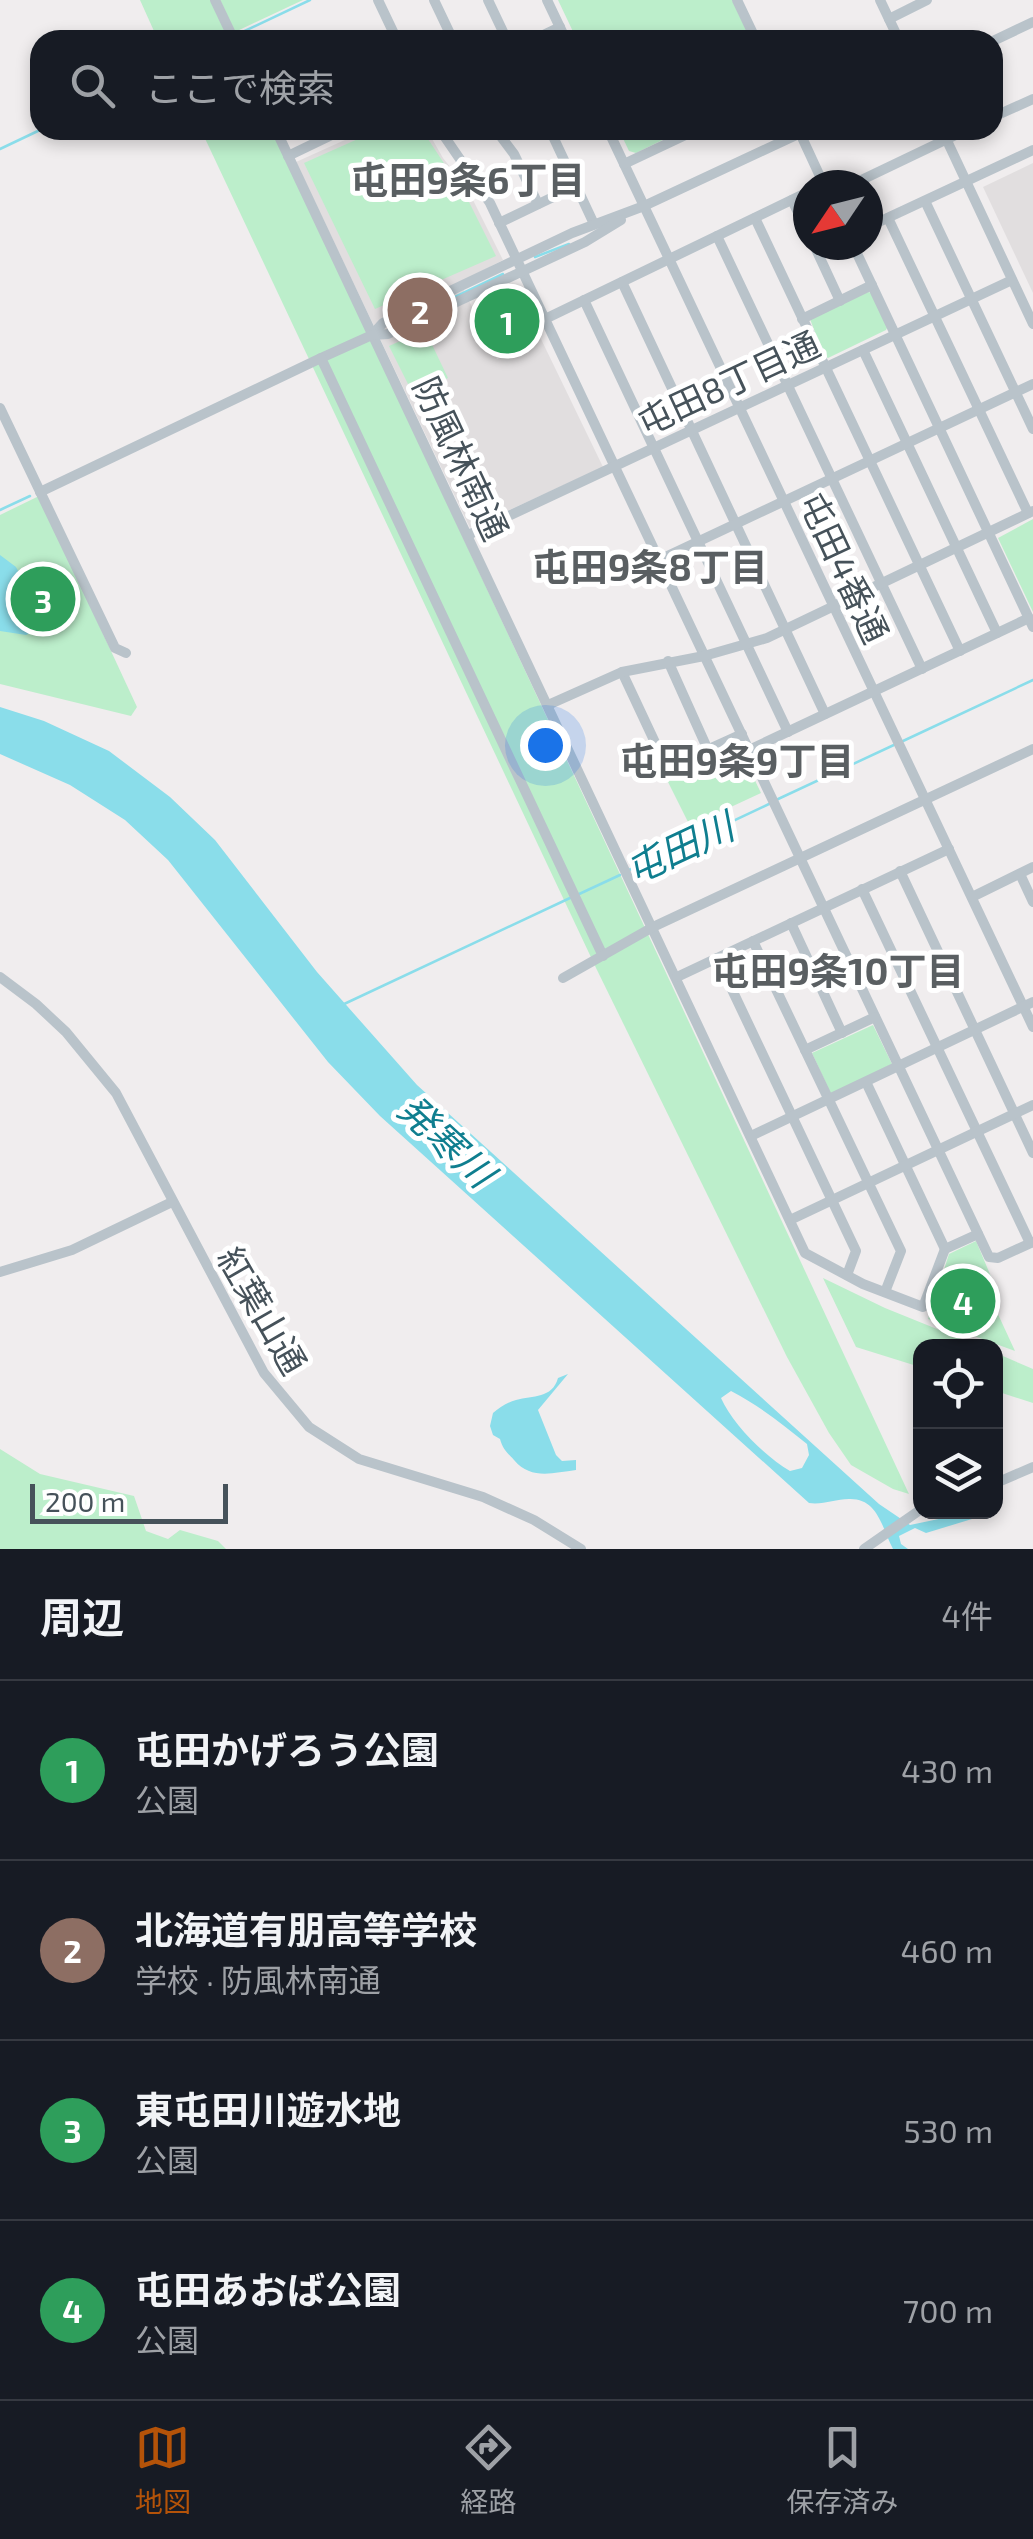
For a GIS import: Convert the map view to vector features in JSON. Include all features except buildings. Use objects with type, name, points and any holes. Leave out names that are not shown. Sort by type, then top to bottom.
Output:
[{"type":"street","points":[[215,0],[229,30]]},
{"type":"street","points":[[434,0],[448,30]]},
{"type":"street","points":[[488,0],[503,30]]},
{"type":"street","points":[[547,0],[560,28],[555,30]]},
{"type":"street","points":[[737,0],[751,30]]},
{"type":"street","points":[[880,0],[894,30]]},
{"type":"street","points":[[889,19],[927,0]]},
{"type":"street","points":[[384,2],[394,30]]},
{"type":"street","points":[[1003,36],[1033,22]]},
{"type":"street","points":[[1003,112],[1033,98]]},
{"type":"street","name":"防風林南通","points":[[281,140],[653,927]]},
{"type":"street","points":[[288,156],[321,140]]},
{"type":"street","points":[[447,140],[490,203],[898,1067],[993,1259],[1031,1242],[862,889]]},
{"type":"street","points":[[504,140],[538,204]]},
{"type":"street","points":[[555,140],[594,224]]},
{"type":"street","name":"屯田4番通","points":[[613,140],[948,849],[1028,1004],[1033,1027]]},
{"type":"street","points":[[624,164],[675,140]]},
{"type":"street","points":[[372,336],[382,323],[516,259],[644,206],[783,140]]},
{"type":"street","points":[[806,140],[818,170]]},
{"type":"street","points":[[878,170],[935,140]]},
{"type":"street","points":[[946,140],[1033,324]]},
{"type":"street","points":[[883,220],[1033,150]]},
{"type":"street","points":[[499,223],[576,186]]},
{"type":"street","points":[[544,318],[792,200]]},
{"type":"street","points":[[925,201],[1033,429]]},
{"type":"street","points":[[40,492],[322,358],[372,336],[388,334],[585,242],[644,206]]},
{"type":"street","points":[[754,218],[960,651]]},
{"type":"street","points":[[548,704],[622,672],[748,645],[1030,512],[888,218]]},
{"type":"street","points":[[717,236],[922,669]]},
{"type":"street","points":[[821,260],[840,300]]},
{"type":"street","points":[[749,750],[997,633],[1031,622],[860,260]]},
{"type":"street","name":"屯田8丁目通","points":[[468,535],[1012,280]]},
{"type":"street","points":[[622,282],[825,714]]},
{"type":"street","points":[[802,319],[872,285]]},
{"type":"street","points":[[584,300],[788,732]]},
{"type":"street","points":[[863,350],[997,633]]},
{"type":"street","points":[[322,358],[603,956]]},
{"type":"street","points":[[659,560],[1033,384]]},
{"type":"street","points":[[0,408],[115,648],[126,654]]},
{"type":"street","points":[[668,662],[708,750]]},
{"type":"street","points":[[622,672],[667,768],[742,734]]},
{"type":"street","points":[[563,978],[653,927],[1033,749]]},
{"type":"street","points":[[677,978],[948,849]]},
{"type":"street","points":[[972,897],[1033,868]]},
{"type":"street","points":[[900,871],[1033,1153]]},
{"type":"street","points":[[1020,874],[1033,902]]},
{"type":"street","points":[[790,923],[842,1033]]},
{"type":"street","points":[[653,927],[806,1252],[847,1275],[923,1308],[945,1249],[978,1234]]},
{"type":"street","points":[[753,941],[901,1250],[885,1292]]},
{"type":"street","points":[[717,958],[856,1251],[847,1275]]},
{"type":"street","name":"紅葉山通","points":[[0,978],[36,1004],[96,1065],[116,1093],[264,1372],[309,1427],[359,1459],[483,1497],[534,1520],[582,1549]]},
{"type":"street","points":[[752,1136],[1028,1004]]},
{"type":"street","points":[[806,1050],[875,1017]]},
{"type":"street","points":[[866,1082],[945,1249]]},
{"type":"street","points":[[790,1220],[1033,1105]]},
{"type":"street","points":[[0,1272],[72,1250],[172,1202]]},
{"type":"street","points":[[1003,1480],[1033,1467]]},
{"type":"street","points":[[864,1549],[913,1515]]},
{"type":"shaded area","points":[[345,140],[433,140],[468,190],[503,260],[460,282],[497,359],[541,339],[603,467],[470,528],[296,162]]},
{"type":"shaded area","points":[[1033,163],[1033,293],[983,187]]},
{"type":"green space","points":[[140,0],[211,0],[225,30],[154,30]]},
{"type":"green space","points":[[220,0],[303,0],[239,30],[234,30]]},
{"type":"green space","points":[[558,0],[732,0],[746,30],[572,30]]},
{"type":"green space","points":[[206,140],[278,140],[909,1494],[851,1465],[829,1433],[787,1357],[597,970]]},
{"type":"green space","points":[[356,140],[429,140],[467,198],[496,256],[375,309],[304,163]]},
{"type":"green space","points":[[624,140],[663,140],[636,153],[629,151]]},
{"type":"green space","points":[[515,286],[539,336],[499,355],[475,305]]},
{"type":"green space","points":[[868,292],[888,326],[886,330],[828,358],[824,356],[810,319]]},
{"type":"green space","points":[[425,330],[448,378],[413,394],[389,346]]},
{"type":"green space","points":[[39,496],[137,707],[131,716],[0,684],[0,515]]},
{"type":"green space","points":[[1033,519],[1033,612],[998,538]]},
{"type":"green space","points":[[736,741],[761,793],[690,826],[665,776]]},
{"type":"green space","points":[[873,1025],[892,1064],[831,1094],[812,1053]]},
{"type":"green space","points":[[976,1241],[992,1279],[984,1284],[1015,1351],[1003,1347],[1003,1339],[982,1339],[928,1319],[949,1254]]},
{"type":"green space","points":[[823,1278],[962,1339],[913,1339],[913,1365],[856,1347]]},
{"type":"green space","points":[[1003,1356],[1033,1369],[1033,1403],[1003,1393]]},
{"type":"green space","points":[[0,1449],[40,1474],[134,1496],[146,1531],[168,1539],[180,1530],[218,1541],[226,1549],[0,1549]]},
{"type":"water","points":[[0,555],[16,567],[38,609],[34,631],[26,635],[0,631]]},
{"type":"water","name":"発寒川","points":[[0,707],[44,721],[109,751],[170,797],[215,840],[317,972],[417,1085],[879,1504],[910,1525],[939,1519],[972,1519],[926,1533],[915,1528],[899,1536],[908,1549],[893,1549],[878,1516],[867,1503],[849,1499],[809,1503],[380,1116],[328,1062],[168,860],[125,820],[70,785],[0,754]],"holes":[[[731,1391],[807,1444],[809,1455],[802,1468],[790,1471],[760,1448],[721,1398]]]},
{"type":"water","points":[[568,1374],[538,1410],[556,1455],[562,1461],[576,1460],[576,1470],[542,1474],[527,1470],[493,1435],[493,1413],[513,1401],[547,1393],[558,1378]]},
{"type":"waterway","points":[[247,30],[310,0]]},
{"type":"waterway","points":[[0,149],[30,135]]},
{"type":"waterway","points":[[535,257],[569,244]]},
{"type":"waterway","points":[[455,297],[503,274]]},
{"type":"waterway","points":[[0,510],[30,496]]},
{"type":"waterway","name":"屯田川","points":[[903,741],[1033,680]]},
{"type":"waterway","name":"屯田川","points":[[776,800],[896,744]]},
{"type":"waterway","name":"屯田川","points":[[627,871],[769,804]]},
{"type":"waterway","name":"屯田川","points":[[577,895],[620,875]]},
{"type":"waterway","name":"屯田川","points":[[342,1005],[570,898]]},
{"type":"place","name":"北海道有朋高等学校","points":[[420,310]]},
{"type":"place","name":"屯田かげろう公園","points":[[507,321]]},
{"type":"place","name":"東屯田川遊水地","points":[[43,599]]},
{"type":"place","name":"屯田あおば公園","points":[[963,1301]]},
{"type":"district","name":"屯田9条6丁目","points":[[468,179]]},
{"type":"district","name":"屯田9条8丁目","points":[[650,566]]},
{"type":"district","name":"屯田9条9丁目","points":[[737,760]]},
{"type":"district","name":"屯田9条10丁目","points":[[838,970]]}]
